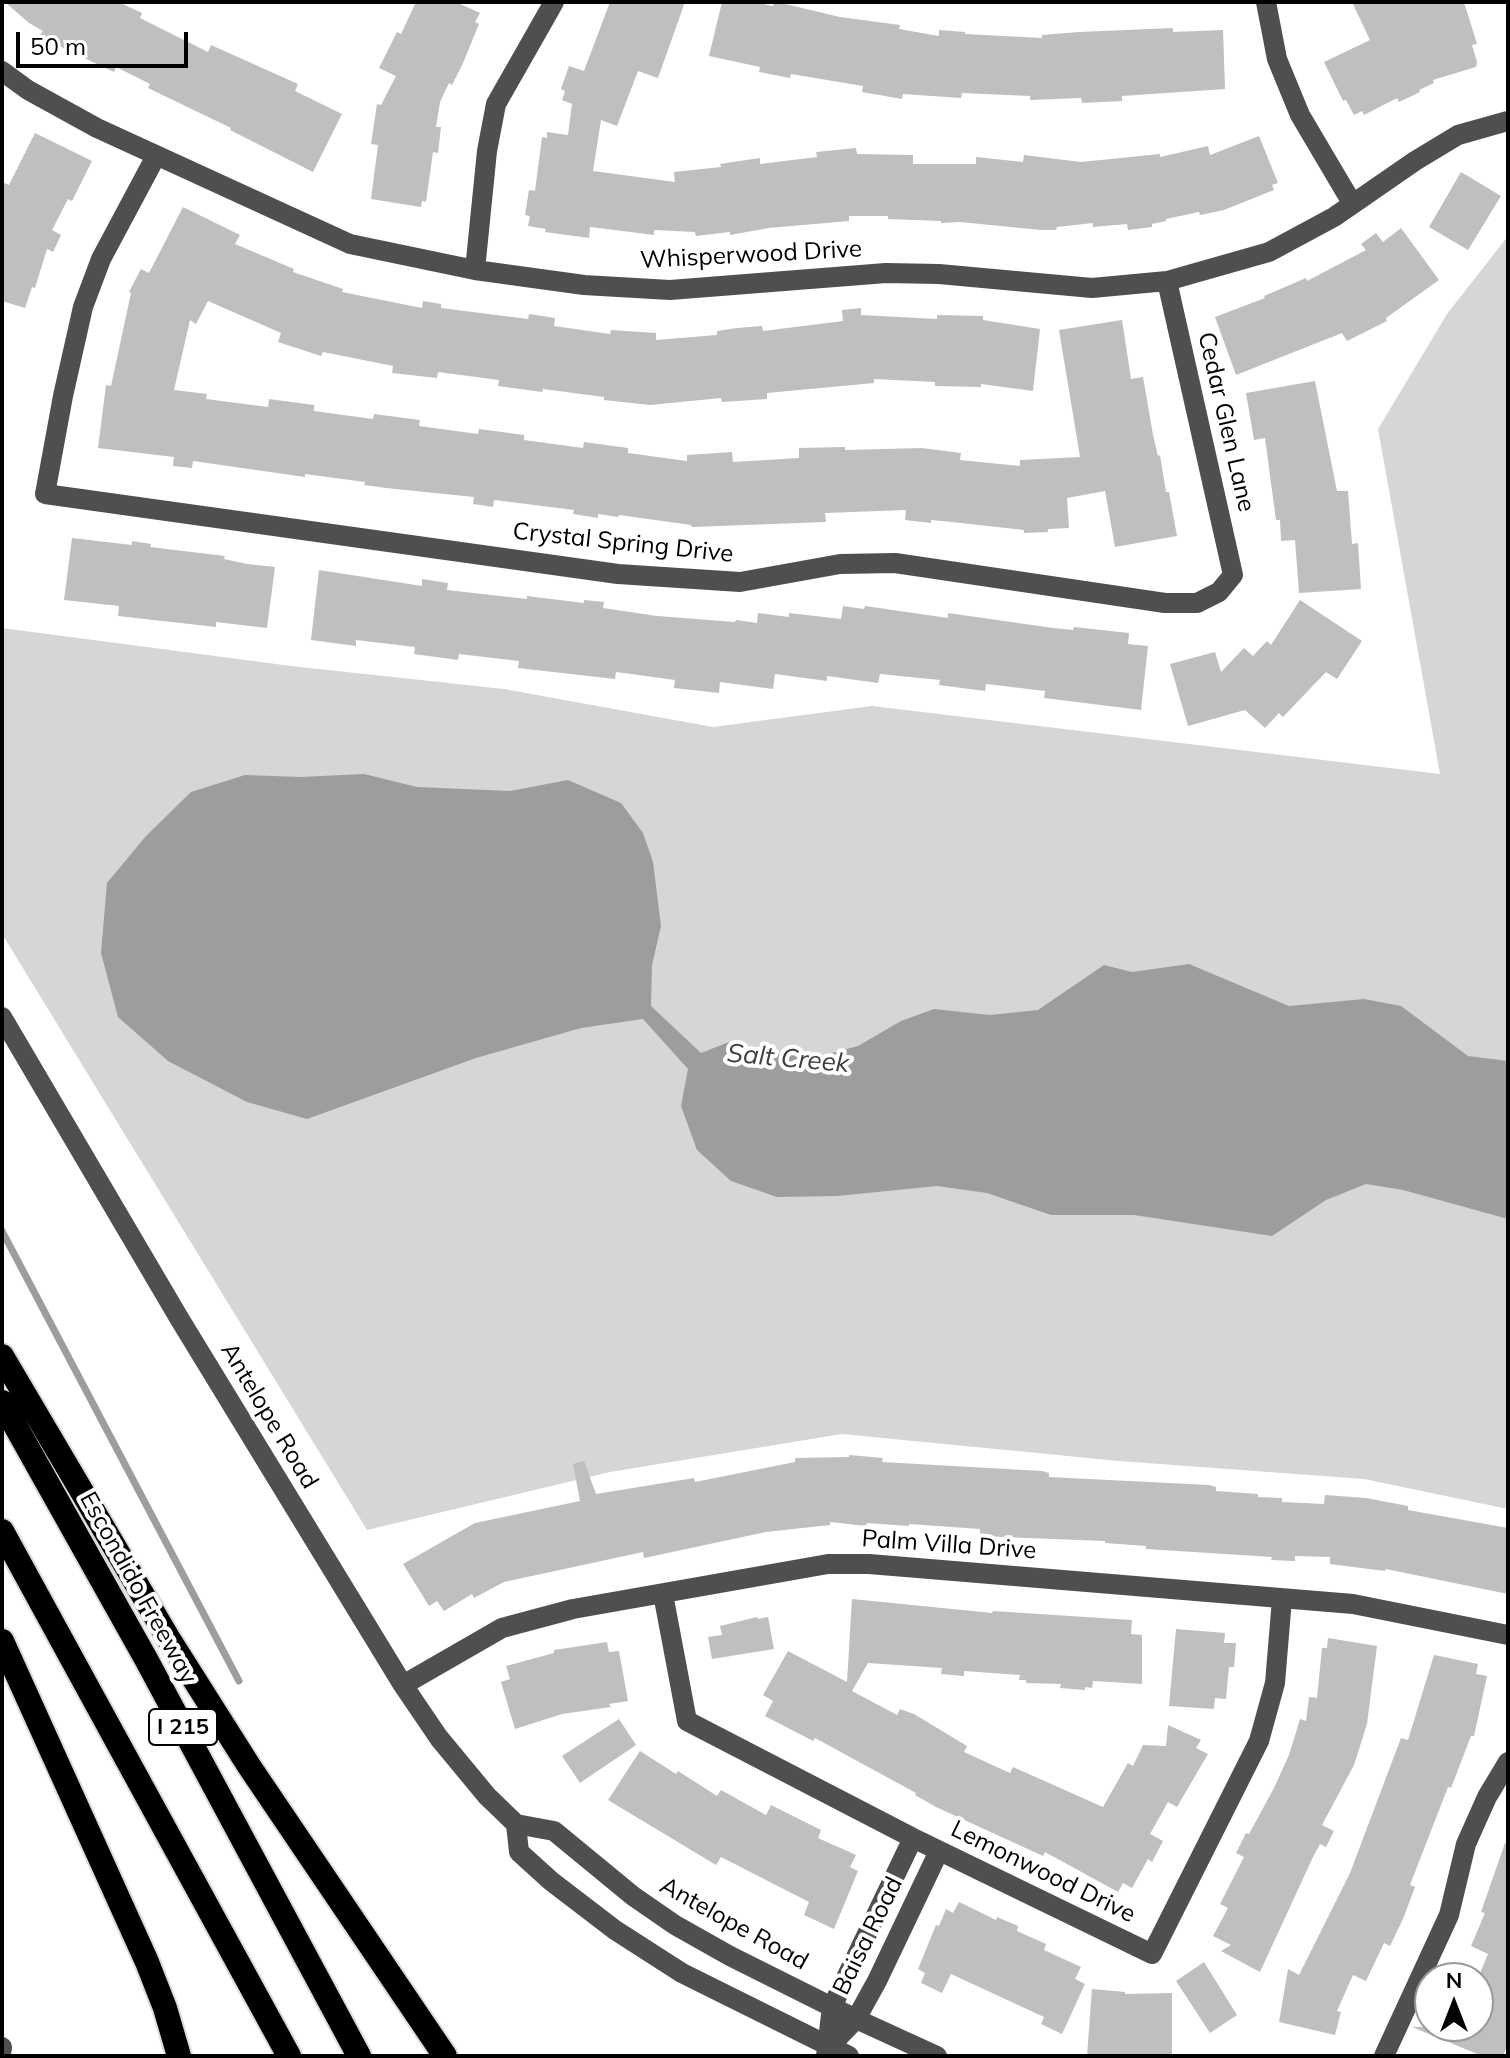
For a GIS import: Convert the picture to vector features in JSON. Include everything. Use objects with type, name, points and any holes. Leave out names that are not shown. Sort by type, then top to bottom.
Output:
[{"type":"highway","points":[[2,1356],[170,1641],[249,1766],[445,2056]]},
{"type":"highway","name":"Escondido Freeway","points":[[2,1402],[192,1743],[359,2056]]},
{"type":"highway","name":"I 215","points":[[2,1531],[289,2056]]},
{"type":"highway","points":[[2,1641],[147,1962],[179,2056]]},
{"type":"street","points":[[475,270],[487,151],[496,104],[554,2]]},
{"type":"street","points":[[1266,2],[1277,59],[1300,115],[1352,203]]},
{"type":"street","name":"Whisperwood Drive","points":[[2,71],[28,90],[83,121],[350,244],[475,270],[584,285],[670,290],[886,273],[939,274],[1092,288],[1167,281],[1269,252],[1334,217],[1458,135],[1508,121]]},
{"type":"street","name":"Crystal Spring Drive","points":[[156,156],[101,259],[83,307],[45,494],[618,574],[740,582],[840,564],[895,563],[1165,603],[1197,603],[1219,592],[1233,575]]},
{"type":"street","name":"Cedar Glen Lane","points":[[1167,281],[1233,575]]},
{"type":"street","name":"Antelope Road","points":[[2,1017],[179,1318],[403,1685],[439,1738],[487,1796],[516,1824],[554,1831],[633,1896],[675,1925],[730,1956],[937,2056]]},
{"type":"street","name":"Palm Villa Drive","points":[[403,1685],[502,1628],[573,1609],[828,1564],[869,1564],[1353,1604],[1508,1635]]},
{"type":"street","name":"Lemonwood Drive","points":[[663,1594],[687,1721],[913,1838],[1152,1954],[1259,1741],[1275,1683],[1282,1599]]},
{"type":"street","points":[[1384,2056],[1449,1915],[1466,1844],[1487,1797],[1508,1762]]},
{"type":"street","name":"Antelope Road","points":[[516,1824],[519,1852],[605,1922],[682,1973],[827,2052],[849,2056]]},
{"type":"street","name":"Baisa Road","points":[[827,2052],[832,2007],[913,1838]]},
{"type":"street","name":"Baisa Road","points":[[827,2052],[856,2019],[939,1851]]},
{"type":"shaded area","points":[[1508,236],[1508,1509],[1364,1479],[1119,1461],[842,1434],[610,1472],[367,1530],[2,934],[2,628],[291,666],[504,689],[713,727],[872,706],[1440,774],[1378,429],[1447,314]]},
{"type":"water","name":"Salt Creek","points":[[364,774],[417,787],[510,791],[568,780],[621,803],[643,833],[653,862],[661,926],[652,965],[651,1006],[701,1053],[729,1042],[781,1055],[817,1057],[858,1046],[901,1021],[934,1009],[990,1015],[1038,1010],[1104,965],[1132,972],[1189,964],[1289,1006],[1364,999],[1401,1006],[1468,1056],[1508,1061],[1508,1219],[1403,1190],[1366,1184],[1326,1200],[1272,1236],[1134,1215],[1051,1215],[987,1193],[937,1186],[837,1196],[777,1197],[731,1181],[697,1150],[681,1106],[688,1069],[643,1019],[581,1028],[476,1058],[307,1119],[247,1102],[168,1061],[118,1017],[101,953],[107,883],[146,836],[191,792],[245,775],[301,777]]},
{"type":"building","points":[[5,2],[118,2],[142,13],[140,18],[208,52],[211,45],[298,84],[295,91],[342,114],[313,172],[148,88],[150,84],[116,67],[114,72],[65,49],[40,35],[43,31]]},
{"type":"building","points":[[416,2],[456,2],[480,13],[475,22],[479,24],[463,63],[440,102],[436,127],[441,127],[438,153],[433,152],[426,202],[422,201],[421,207],[371,199],[378,145],[371,144],[377,104],[381,105],[396,76],[379,68],[397,32],[401,34]]},
{"type":"building","points":[[610,2],[685,2],[658,78],[638,71],[617,126],[601,120],[593,171],[675,182],[674,172],[721,167],[720,164],[760,158],[760,164],[817,157],[816,152],[856,148],[857,154],[913,155],[913,164],[976,164],[976,157],[1023,162],[1024,155],[1081,162],[1160,154],[1160,157],[1208,146],[1210,155],[1259,136],[1278,183],[1272,185],[1274,190],[1224,210],[1200,215],[1199,212],[1166,219],[1152,224],[1152,227],[1128,230],[1127,224],[1093,227],[1093,223],[1041,230],[888,219],[888,216],[849,216],[849,221],[730,235],[730,232],[696,236],[695,232],[654,230],[654,235],[590,227],[589,238],[545,232],[546,229],[528,226],[530,216],[525,215],[529,190],[535,191],[542,137],[547,138],[547,132],[568,135],[572,104],[562,100],[565,91],[561,89],[569,66],[584,71]]},
{"type":"building","points":[[722,2],[753,2],[773,6],[777,2],[840,17],[900,25],[899,29],[939,36],[939,30],[1042,38],[1042,35],[1079,32],[1173,28],[1173,32],[1223,30],[1225,89],[1122,96],[1122,101],[1082,103],[1081,98],[1030,100],[1030,96],[962,93],[961,98],[903,94],[902,99],[862,92],[863,86],[759,72],[760,67],[709,56]]},
{"type":"building","points":[[1352,2],[1464,2],[1477,44],[1472,45],[1476,67],[1433,80],[1434,83],[1399,102],[1397,98],[1364,115],[1362,111],[1354,115],[1346,100],[1343,101],[1324,62],[1370,40]]},
{"type":"building","points":[[35,133],[92,161],[72,201],[68,199],[52,230],[61,235],[53,252],[47,249],[25,308],[2,301],[2,182],[9,185]]},
{"type":"building","points":[[1461,172],[1501,196],[1468,250],[1429,227]]},
{"type":"building","points":[[183,207],[240,235],[235,244],[294,269],[293,272],[343,289],[342,292],[422,308],[423,301],[441,304],[441,308],[528,319],[529,314],[555,318],[554,326],[610,334],[611,330],[656,333],[656,340],[717,335],[717,331],[737,328],[762,326],[763,331],[843,321],[842,310],[861,308],[861,315],[937,319],[937,315],[983,316],[983,320],[1040,329],[1033,391],[981,384],[981,387],[935,386],[935,382],[874,379],[874,383],[767,393],[767,399],[722,402],[721,398],[650,405],[543,389],[542,392],[498,386],[499,380],[438,372],[437,378],[392,373],[393,366],[323,352],[321,356],[278,342],[281,333],[208,301],[196,324],[190,320],[174,390],[207,394],[206,399],[268,407],[269,399],[314,405],[314,411],[373,419],[374,414],[420,420],[419,426],[478,434],[479,429],[524,435],[524,440],[583,448],[584,442],[628,448],[628,453],[687,461],[687,455],[732,452],[733,462],[799,458],[799,448],[845,447],[845,450],[922,448],[961,453],[960,460],[1020,466],[1020,460],[1080,457],[1059,330],[1122,320],[1131,379],[1143,377],[1177,536],[1115,547],[1105,491],[1067,498],[1069,528],[1048,529],[1048,532],[1024,533],[1024,530],[952,522],[905,520],[906,510],[825,513],[826,522],[692,527],[619,515],[598,514],[598,518],[573,514],[574,510],[494,500],[493,507],[473,504],[474,497],[386,488],[305,474],[305,477],[193,461],[192,468],[173,466],[174,457],[98,448],[106,385],[111,386],[129,292],[141,269],[149,273]]},
{"type":"building","points":[[1401,228],[1439,280],[1386,318],[1387,321],[1347,341],[1342,333],[1236,375],[1215,317],[1306,278],[1307,281],[1366,250],[1361,244],[1376,233],[1383,242]]},
{"type":"building","points":[[1315,381],[1337,491],[1348,491],[1352,544],[1358,543],[1361,589],[1299,593],[1295,540],[1281,541],[1265,438],[1254,440],[1246,393]]},
{"type":"building","points":[[72,538],[132,545],[132,541],[151,544],[150,547],[225,556],[224,559],[275,567],[267,628],[216,622],[216,627],[118,616],[119,606],[64,600]]},
{"type":"building","points":[[319,570],[422,586],[422,579],[448,583],[447,590],[527,599],[527,596],[584,603],[584,600],[604,602],[603,608],[657,616],[757,623],[758,613],[841,619],[843,606],[864,609],[865,606],[948,618],[948,613],[1053,628],[1129,633],[1128,644],[1148,646],[1141,710],[1044,698],[1045,691],[986,684],[985,691],[939,685],[940,680],[880,674],[878,683],[827,676],[827,681],[775,674],[773,689],[720,682],[719,693],[674,688],[675,680],[616,672],[615,679],[518,668],[519,661],[459,654],[458,660],[414,654],[415,647],[356,640],[356,646],[311,640]]},
{"type":"building","points":[[1300,600],[1362,641],[1337,679],[1326,672],[1283,717],[1279,713],[1265,728],[1245,710],[1188,726],[1170,664],[1215,652],[1221,672],[1244,648],[1253,656],[1267,641],[1271,645]]},
{"type":"building","points":[[849,1455],[883,1458],[882,1462],[1042,1471],[1049,1473],[1049,1477],[1209,1485],[1216,1487],[1216,1491],[1282,1498],[1282,1502],[1324,1504],[1325,1495],[1366,1498],[1408,1506],[1408,1510],[1508,1528],[1508,1594],[1386,1569],[1330,1564],[1330,1557],[1295,1556],[1295,1561],[1271,1560],[1272,1557],[1146,1549],[1146,1546],[1105,1541],[980,1535],[980,1529],[909,1524],[867,1523],[866,1526],[830,1522],[830,1525],[766,1532],[644,1558],[643,1552],[504,1582],[474,1598],[472,1594],[444,1611],[437,1601],[429,1606],[403,1564],[475,1523],[580,1501],[573,1464],[584,1461],[596,1494],[694,1478],[695,1482],[795,1462],[795,1458]]},
{"type":"building","points":[[852,1599],[992,1613],[1132,1620],[1131,1634],[1142,1635],[1142,1684],[1093,1681],[1092,1688],[1085,1687],[1085,1690],[1060,1688],[1061,1684],[1026,1683],[1026,1680],[1019,1680],[1020,1675],[964,1671],[964,1676],[941,1674],[942,1668],[868,1663],[852,1691],[897,1715],[900,1709],[914,1714],[967,1746],[964,1752],[1010,1773],[1013,1767],[1103,1807],[1128,1763],[1133,1766],[1143,1745],[1166,1746],[1168,1725],[1201,1740],[1196,1748],[1208,1754],[1177,1807],[1168,1802],[1150,1834],[1163,1841],[1152,1862],[1148,1859],[1132,1888],[1123,1883],[1118,1892],[1045,1852],[1043,1856],[936,1807],[815,1738],[813,1741],[765,1716],[773,1701],[763,1695],[788,1651],[847,1682]]},
{"type":"building","points":[[768,1617],[774,1649],[712,1659],[708,1637],[722,1635],[720,1626]]},
{"type":"building","points":[[1176,1629],[1225,1633],[1224,1643],[1236,1643],[1234,1667],[1229,1667],[1226,1699],[1215,1698],[1214,1709],[1169,1706]]},
{"type":"building","points":[[1328,1638],[1377,1646],[1367,1724],[1354,1765],[1322,1825],[1334,1831],[1326,1847],[1320,1844],[1313,1857],[1260,1972],[1221,1951],[1231,1945],[1213,1936],[1228,1908],[1220,1904],[1244,1857],[1236,1853],[1274,1788],[1289,1755],[1300,1719],[1306,1721],[1309,1697],[1317,1698],[1322,1648],[1327,1648]]},
{"type":"building","points":[[607,1642],[609,1652],[619,1651],[628,1701],[609,1704],[611,1707],[562,1714],[515,1729],[501,1682],[510,1679],[506,1666],[554,1653],[554,1650]]},
{"type":"building","points":[[1434,1655],[1478,1664],[1476,1674],[1487,1676],[1474,1736],[1471,1736],[1451,1788],[1448,1787],[1410,1885],[1415,1887],[1403,1919],[1390,1946],[1384,1943],[1366,1981],[1353,1975],[1337,2011],[1341,2012],[1335,2035],[1279,2022],[1288,1969],[1299,1975],[1350,1873],[1401,1738],[1408,1740]]},
{"type":"building","points":[[619,1719],[636,1745],[580,1783],[562,1756]]},
{"type":"building","points":[[640,1751],[717,1796],[721,1790],[766,1815],[771,1805],[821,1830],[818,1838],[856,1855],[850,1867],[858,1871],[834,1929],[804,1915],[809,1902],[721,1857],[716,1865],[608,1800]]},
{"type":"building","points":[[1505,1843],[1508,1843],[1508,2044],[1503,2056],[1482,2056],[1448,2042],[1494,2042],[1494,1962],[1485,1962],[1488,1954],[1471,1946],[1485,1913],[1481,1912]]},
{"type":"building","points":[[959,1902],[996,1920],[997,1917],[1018,1926],[1017,1931],[1046,1944],[1044,1950],[1081,1967],[1075,1979],[1085,1984],[1062,2034],[1041,2024],[1044,2017],[951,1974],[942,1993],[921,1983],[925,1973],[918,1969],[936,1925],[939,1926],[946,1909],[953,1913]]},
{"type":"building","points":[[1204,1962],[1237,2015],[1210,2033],[1176,1981]]},
{"type":"building","points":[[1092,1989],[1125,1994],[1172,1993],[1172,2056],[1087,2056]]},
{"type":"waterway","points":[[2,1231],[239,1681]]}]
